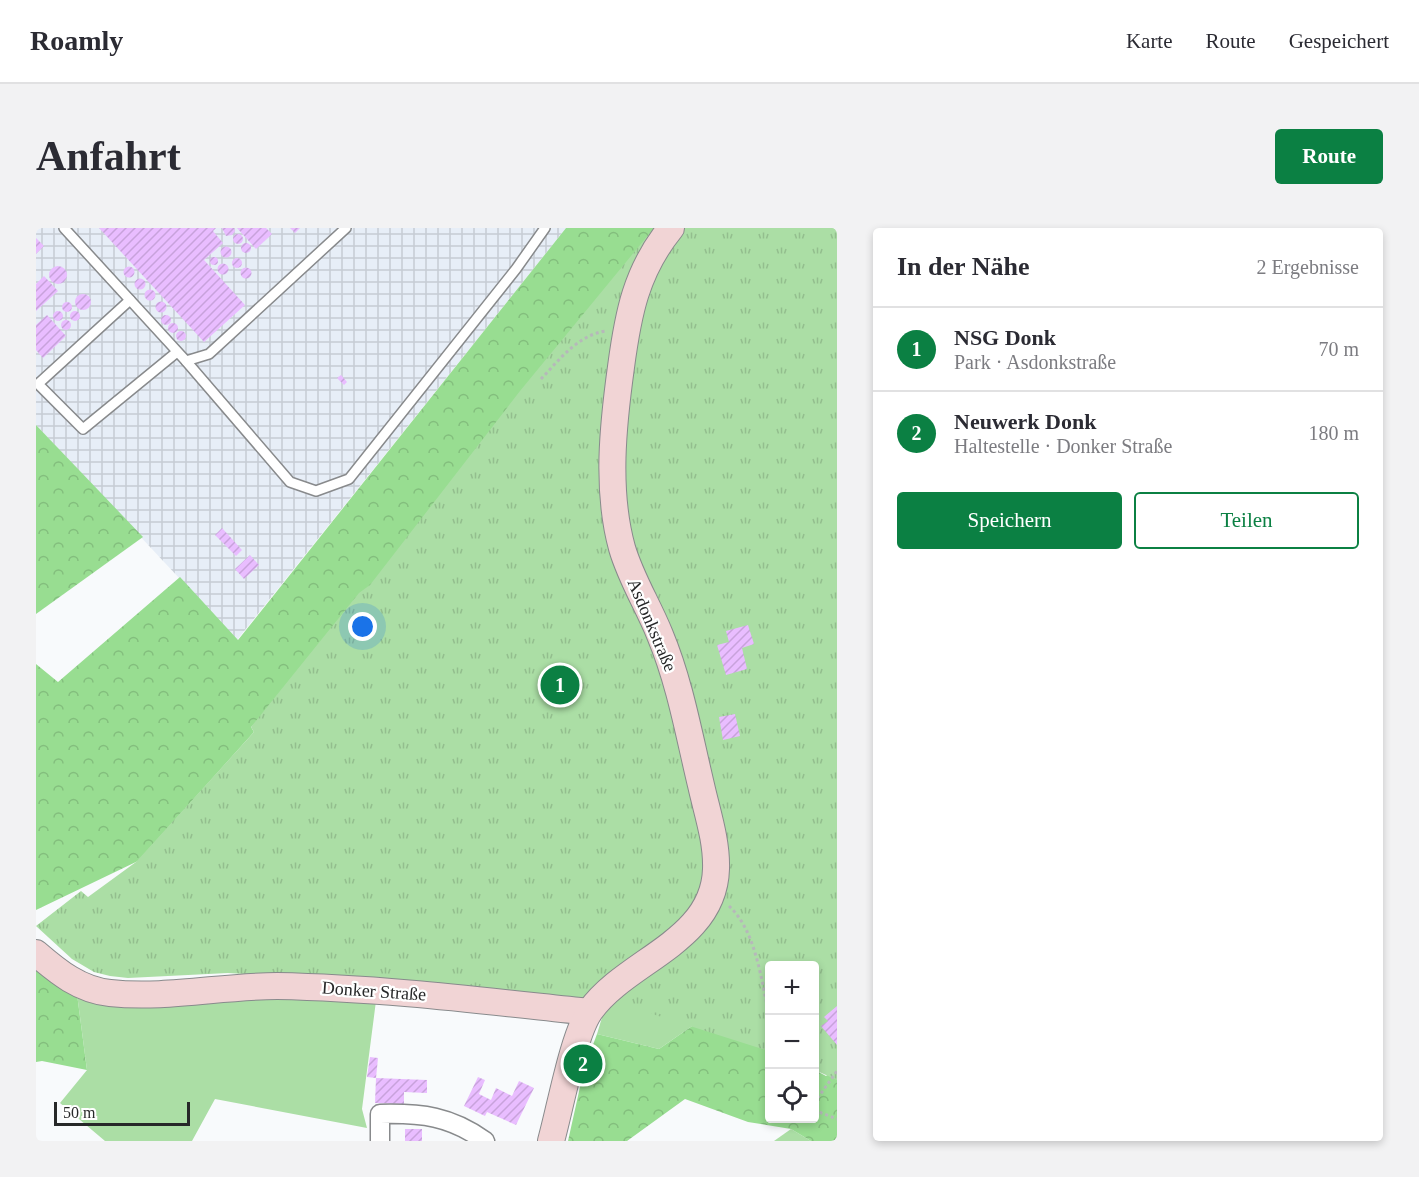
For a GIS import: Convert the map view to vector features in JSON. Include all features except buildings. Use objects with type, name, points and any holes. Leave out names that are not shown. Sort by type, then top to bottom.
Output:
[{"type":"street","name":"Asdonkstraße","points":[[589,1012],[606,994],[678,938],[699,918],[712,896],[716,869],[713,836],[679,690],[660,634],[633,580],[621,546],[615,507],[615,409],[626,329],[643,270],[655,248],[671,228]]},
{"type":"street","name":"Donker Straße","points":[[36,953],[77,985],[109,993],[158,993],[240,986],[336,987],[589,1012]]},
{"type":"street","points":[[551,1141],[579,1037],[589,1012]]},
{"type":"street","points":[[380,1141],[380,1114],[420,1113],[448,1120],[485,1141]]},
{"type":"lane","points":[[64,228],[186,361],[290,482],[316,491],[349,479],[516,269],[545,228]]},
{"type":"lane","points":[[186,361],[209,354],[346,228]]},
{"type":"lane","points":[[130,300],[38,384],[83,429],[177,352]]},
{"type":"path","points":[[541,379],[567,351],[590,333],[626,329]]},
{"type":"path","points":[[712,896],[726,903],[738,914],[755,953],[769,1015]]},
{"type":"path","points":[[819,1096],[837,1071]]},
{"type":"path","points":[[819,1112],[837,1119]]},
{"type":"shaded area","points":[[36,228],[566,228],[237,640],[36,425]]},
{"type":"green space","points":[[566,228],[837,228],[251,727],[254,732],[138,861],[36,910],[36,664],[58,682],[180,577],[238,640]]},
{"type":"green space","points":[[654,228],[837,228],[837,1080],[819,1072],[819,961],[765,961],[765,1050],[649,1013],[514,992],[228,973],[128,978],[110,976],[94,972],[72,959],[36,926],[81,891],[88,897],[136,862],[254,732],[251,727],[359,593],[370,585],[520,391]]},
{"type":"green space","points":[[36,425],[143,537],[36,614]]},
{"type":"green space","points":[[36,964],[77,994],[87,1070],[42,1061],[36,1062]]},
{"type":"green space","points":[[77,994],[331,996],[376,1001],[362,1109],[367,1128],[215,1099],[192,1141],[105,1141],[60,1103],[87,1070]]},
{"type":"green space","points":[[607,1001],[695,1024],[659,1049],[597,1034]]},
{"type":"green space","points":[[695,1024],[765,1045],[765,1123],[819,1123],[819,1072],[826,1076],[837,1068],[837,1141],[811,1141],[791,1129],[748,1122],[685,1099],[627,1141],[568,1141],[584,1069],[597,1034],[659,1049]]},
{"type":"green space","points":[[791,1129],[811,1141],[774,1141]]},
{"type":"place","name":"NSG Donk","points":[[560,685]]},
{"type":"place","name":"Neuwerk Donk","points":[[583,1064]]}]
